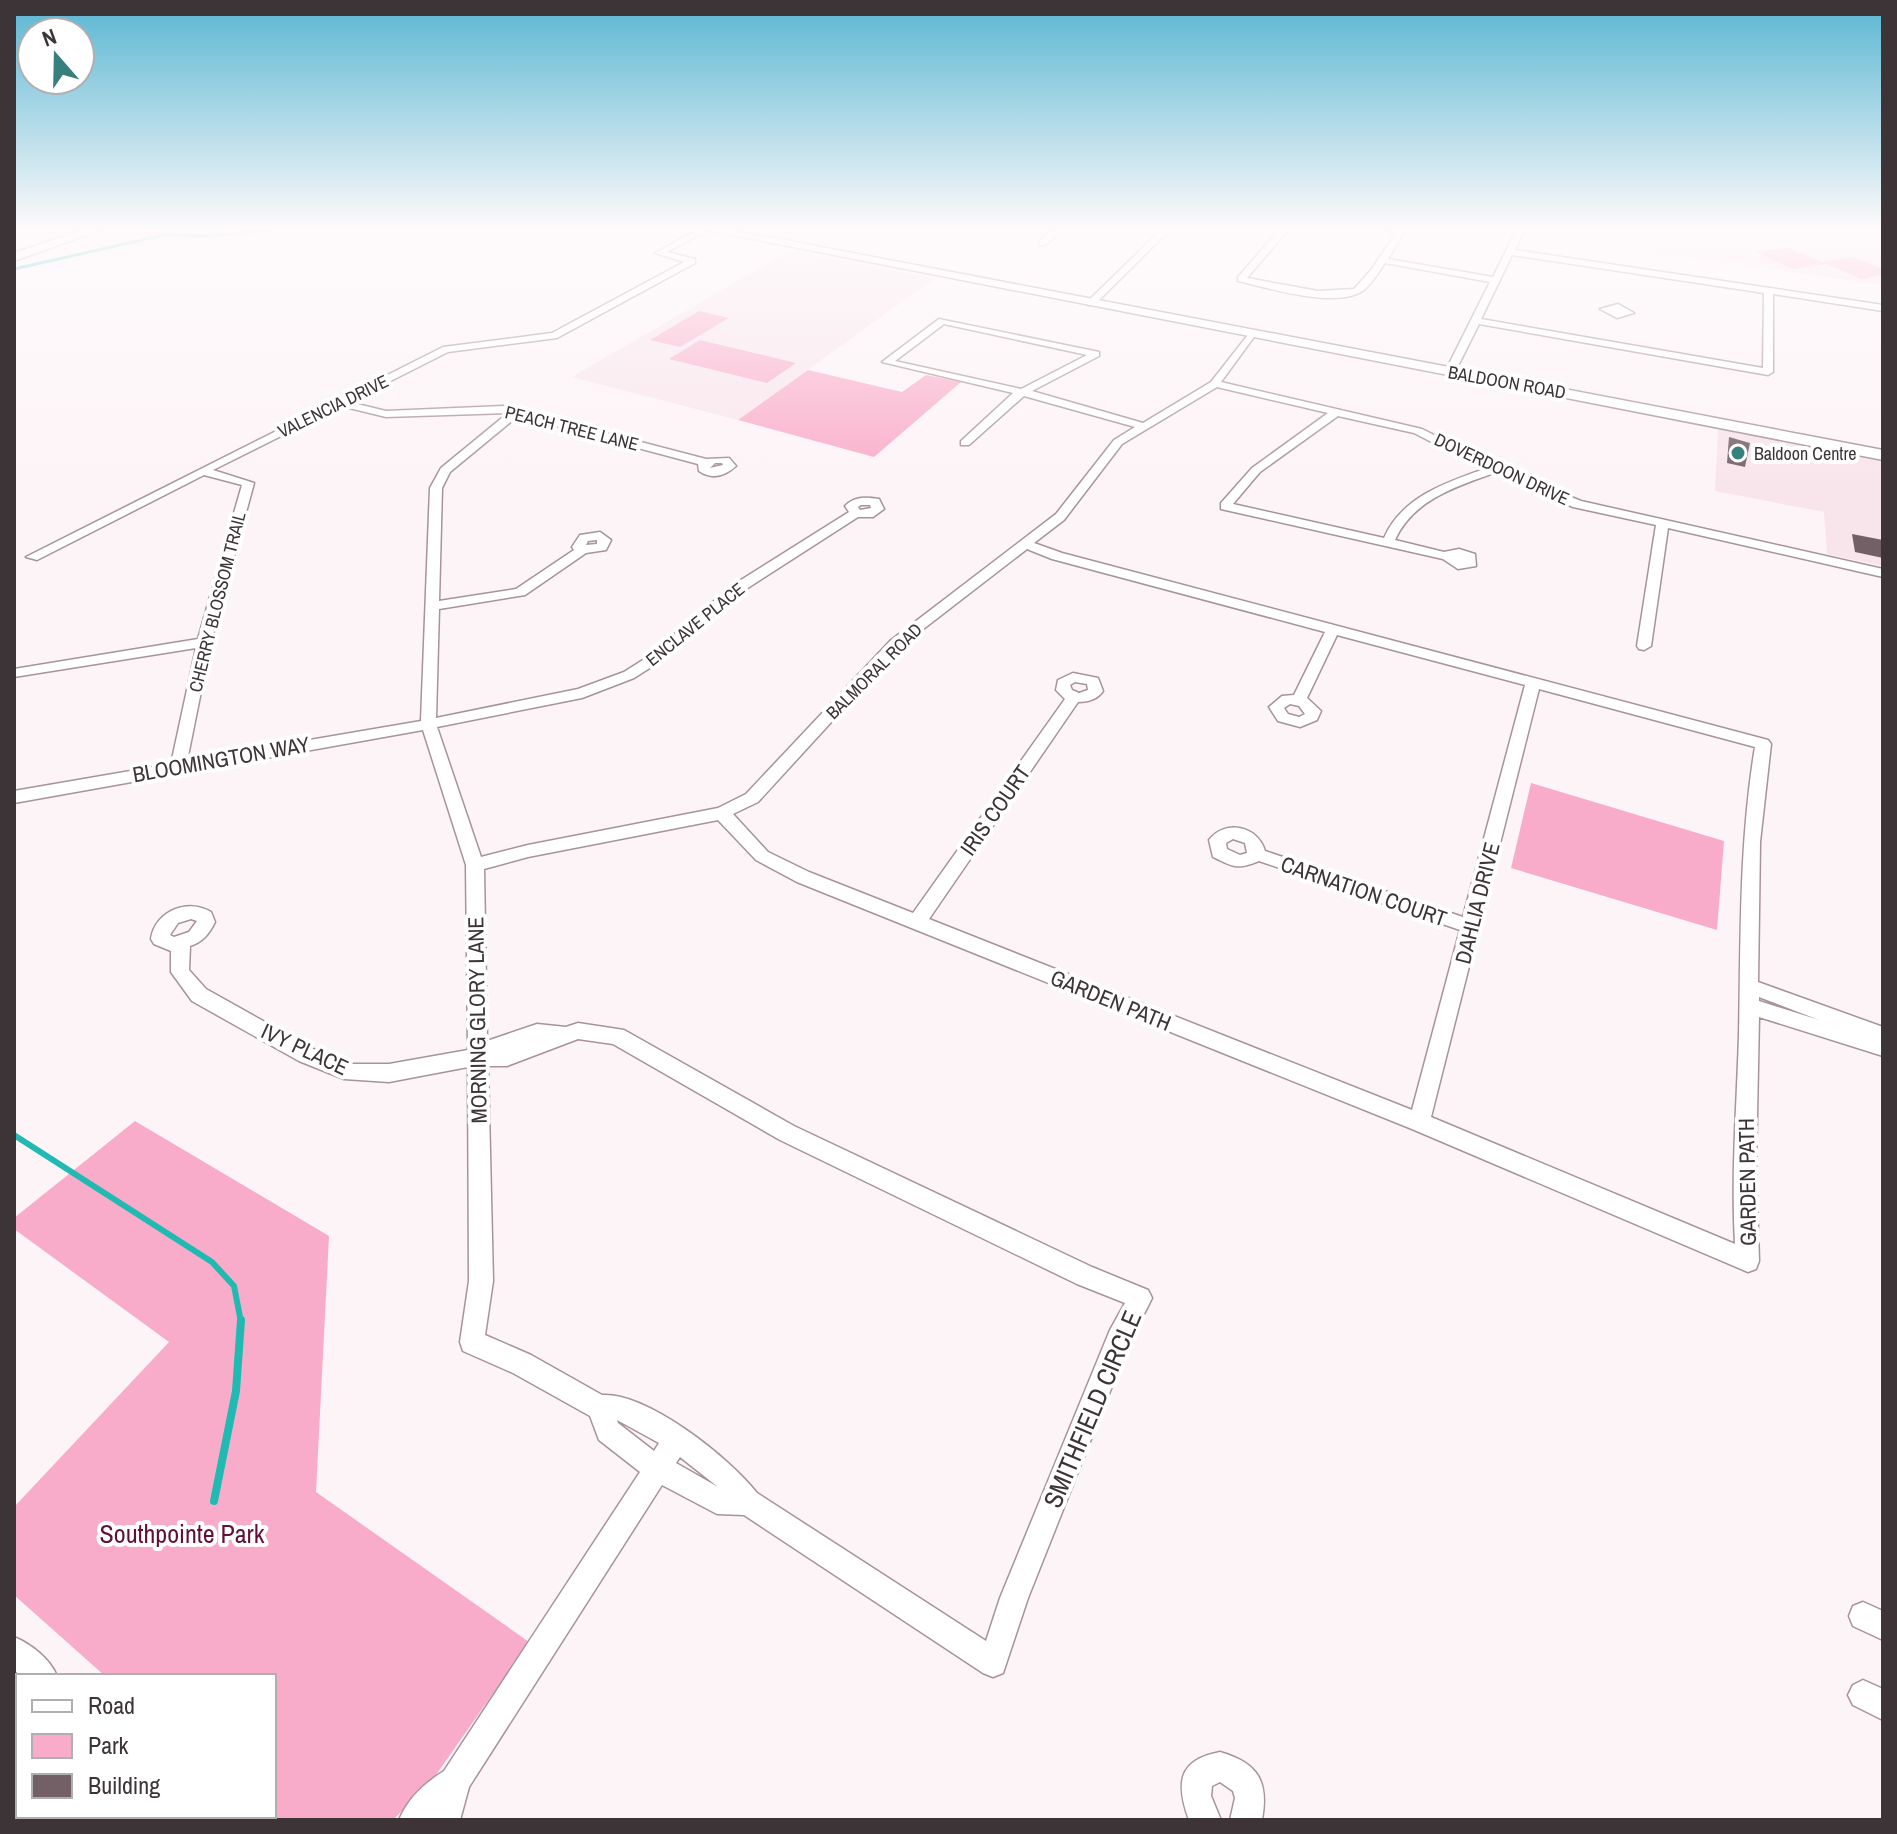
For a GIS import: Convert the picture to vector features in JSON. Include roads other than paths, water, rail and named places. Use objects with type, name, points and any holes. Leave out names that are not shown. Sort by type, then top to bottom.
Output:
[{"type":"street","name":"VALENCIA DRIVE","points":[[32,557],[446,349],[554,336],[593,315]]},
{"type":"street","name":"BALDOON ROAD","points":[[1151,315],[1883,455]]},
{"type":"street","points":[[1450,372],[1480,315]]},
{"type":"street","points":[[1609,344],[1617,315]]},
{"type":"street","points":[[1477,321],[1768,372],[1768,315]]},
{"type":"street","points":[[965,443],[1013,397],[1026,393],[1096,354],[942,321],[887,362],[1026,393],[1143,426]]},
{"type":"street","name":"BALMORAL ROAD","points":[[475,865],[528,851],[722,813],[752,798],[895,644],[1060,517],[1118,442],[1215,384],[1251,334]]},
{"type":"street","name":"DOVERDOON DRIVE","points":[[1215,384],[1418,431],[1494,469],[1577,504],[1883,573]]},
{"type":"street","name":"PEACH TREE LANE","points":[[341,403],[386,414],[486,408],[516,412],[705,462]]},
{"type":"street","points":[[1338,411],[1256,470],[1225,506],[1447,556]]},
{"type":"street","name":"MORNING GLORY LANE","points":[[516,412],[454,461],[439,478],[436,488],[428,723],[475,865],[481,1281],[472,1342],[522,1364],[600,1408]]},
{"type":"street","points":[[1388,542],[1395,522],[1404,513],[1439,490],[1494,469]]},
{"type":"street","name":"CHERRY BLOSSOM TRAIL","points":[[178,767],[204,642],[248,483],[202,471]]},
{"type":"street","name":"ENCLAVE PLACE","points":[[428,723],[550,701],[629,675],[660,655],[738,588],[856,513]]},
{"type":"street","points":[[1644,646],[1662,525]]},
{"type":"street","name":"GARDEN PATH","points":[[1039,534],[1071,558]]},
{"type":"street","name":"GARDEN PATH","points":[[722,813],[749,845],[777,866],[1419,1122],[1748,1261],[1743,1201],[1758,772],[1763,744],[1333,630],[1026,544]]},
{"type":"street","points":[[433,606],[520,592],[583,550]]},
{"type":"street","points":[[1299,700],[1333,630]]},
{"type":"street","points":[[14,673],[204,642]]},
{"type":"street","name":"DAHLIA DRIVE","points":[[1419,1122],[1533,684]]},
{"type":"street","name":"IRIS COURT","points":[[917,922],[1074,697]]},
{"type":"street","name":"BLOOMINGTON WAY","points":[[14,797],[428,723]]},
{"type":"street","name":"CARNATION COURT","points":[[1256,854],[1472,927]]},
{"type":"street","name":"IVY PLACE","points":[[181,944],[180,972],[199,995],[337,1069],[351,1073],[389,1073],[476,1057]]},
{"type":"street","points":[[1749,996],[1883,1035]]},
{"type":"street","points":[[1749,996],[1883,1048]]},
{"type":"street","name":"SMITHFIELD CIRCLE","points":[[476,1057],[507,1057],[566,1033],[590,1030],[617,1036],[787,1133],[1085,1276],[1140,1298],[1119,1339],[1014,1598],[993,1663],[748,1502],[732,1478],[676,1440],[628,1411],[615,1407],[600,1408]]},
{"type":"street","points":[[600,1408],[608,1431],[623,1446],[717,1501],[748,1502]]},
{"type":"street","points":[[443,1820],[451,1805],[455,1782],[676,1440]]},
{"type":"street","points":[[14,1651],[41,1674]]},
{"type":"street","points":[[1205,1820],[1197,1800],[1197,1789],[1204,1771],[1211,1766],[1228,1766],[1243,1780],[1252,1818]]},
{"type":"street","points":[[415,1820],[437,1793],[455,1782]]},
{"type":"waterway","points":[[14,1135],[212,1262],[234,1286],[241,1321]]},
{"type":"waterway","points":[[214,1501],[236,1391],[241,1321]]},
{"type":"place","name":"Baldoon Centre","points":[[1738,453]]},
{"type":"park label","name":"Southpointe Park","points":[[182,1533]]}]
